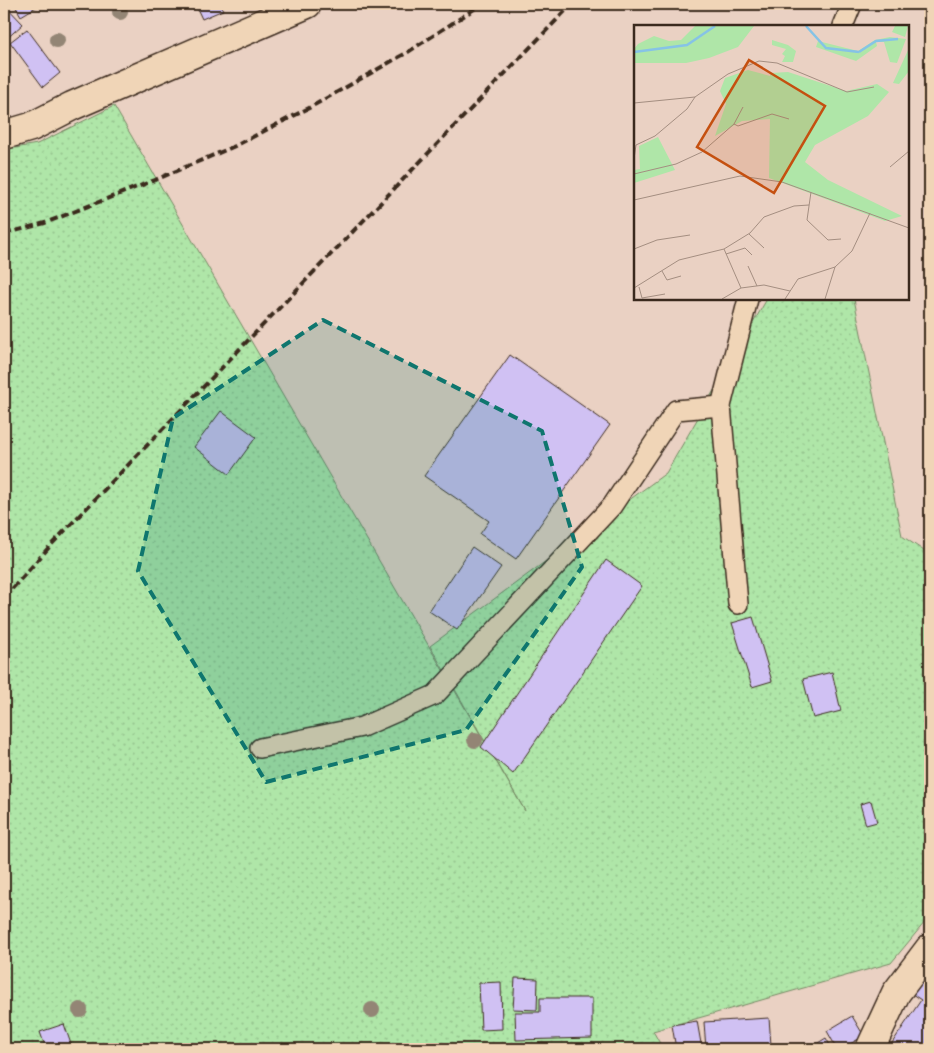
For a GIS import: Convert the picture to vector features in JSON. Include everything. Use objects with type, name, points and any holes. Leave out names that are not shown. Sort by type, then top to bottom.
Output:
[{"type":"street","points":[[4,135],[31,127],[72,106],[307,4]]},
{"type":"street","points":[[870,1049],[896,992],[930,948]]},
{"type":"lane","points":[[843,25],[852,4]]},
{"type":"lane","points":[[738,604],[721,406],[748,300]]},
{"type":"lane","points":[[260,748],[362,727],[434,695],[612,506],[676,410],[721,406]]},
{"type":"highlighted area","points":[[323,320],[542,431],[582,567],[466,730],[266,782],[138,571],[173,418]]},
{"type":"green space","points":[[114,106],[525,811],[430,646],[666,473],[766,300],[854,300],[902,536],[930,555],[930,916],[891,963],[653,1031],[663,1049],[4,1049],[4,150],[37,144]]},
{"type":"building","points":[[4,4],[23,24],[4,41]]},
{"type":"building","points":[[14,4],[41,4],[21,16]]},
{"type":"building","points":[[195,4],[220,4],[223,10],[202,19]]},
{"type":"building","points":[[27,29],[60,73],[43,87],[10,42]]},
{"type":"building","points":[[510,355],[610,425],[516,559],[480,534],[489,521],[424,476]]},
{"type":"building","points":[[221,411],[256,437],[229,474],[194,447]]},
{"type":"building","points":[[472,547],[501,567],[457,630],[429,611]]},
{"type":"building","points":[[606,560],[642,586],[513,774],[481,747]]},
{"type":"building","points":[[753,617],[772,681],[752,687],[732,623]]},
{"type":"building","points":[[832,672],[841,711],[813,718],[803,679]]},
{"type":"building","points":[[871,801],[877,822],[866,825],[860,804]]},
{"type":"building","points":[[930,967],[930,1049],[888,1049],[921,1000],[912,994]]},
{"type":"building","points":[[515,978],[538,979],[537,1010],[513,1009]]},
{"type":"building","points":[[501,982],[502,1029],[481,1030],[479,983]]},
{"type":"building","points":[[540,998],[592,998],[592,1038],[516,1040],[515,1012],[540,1012]]},
{"type":"building","points":[[852,1016],[864,1036],[841,1049],[837,1049],[827,1031]]},
{"type":"building","points":[[769,1018],[771,1045],[706,1049],[704,1022]]},
{"type":"building","points":[[697,1021],[702,1049],[676,1049],[672,1025]]},
{"type":"building","points":[[64,1024],[72,1047],[46,1049],[40,1032]]},
{"type":"building","points":[[826,1038],[832,1049],[810,1049],[810,1048]]},
{"type":"railway","points":[[4,234],[45,223],[235,146],[309,108],[408,52],[482,4]]},
{"type":"railway","points":[[4,598],[51,545],[572,4]]}]
